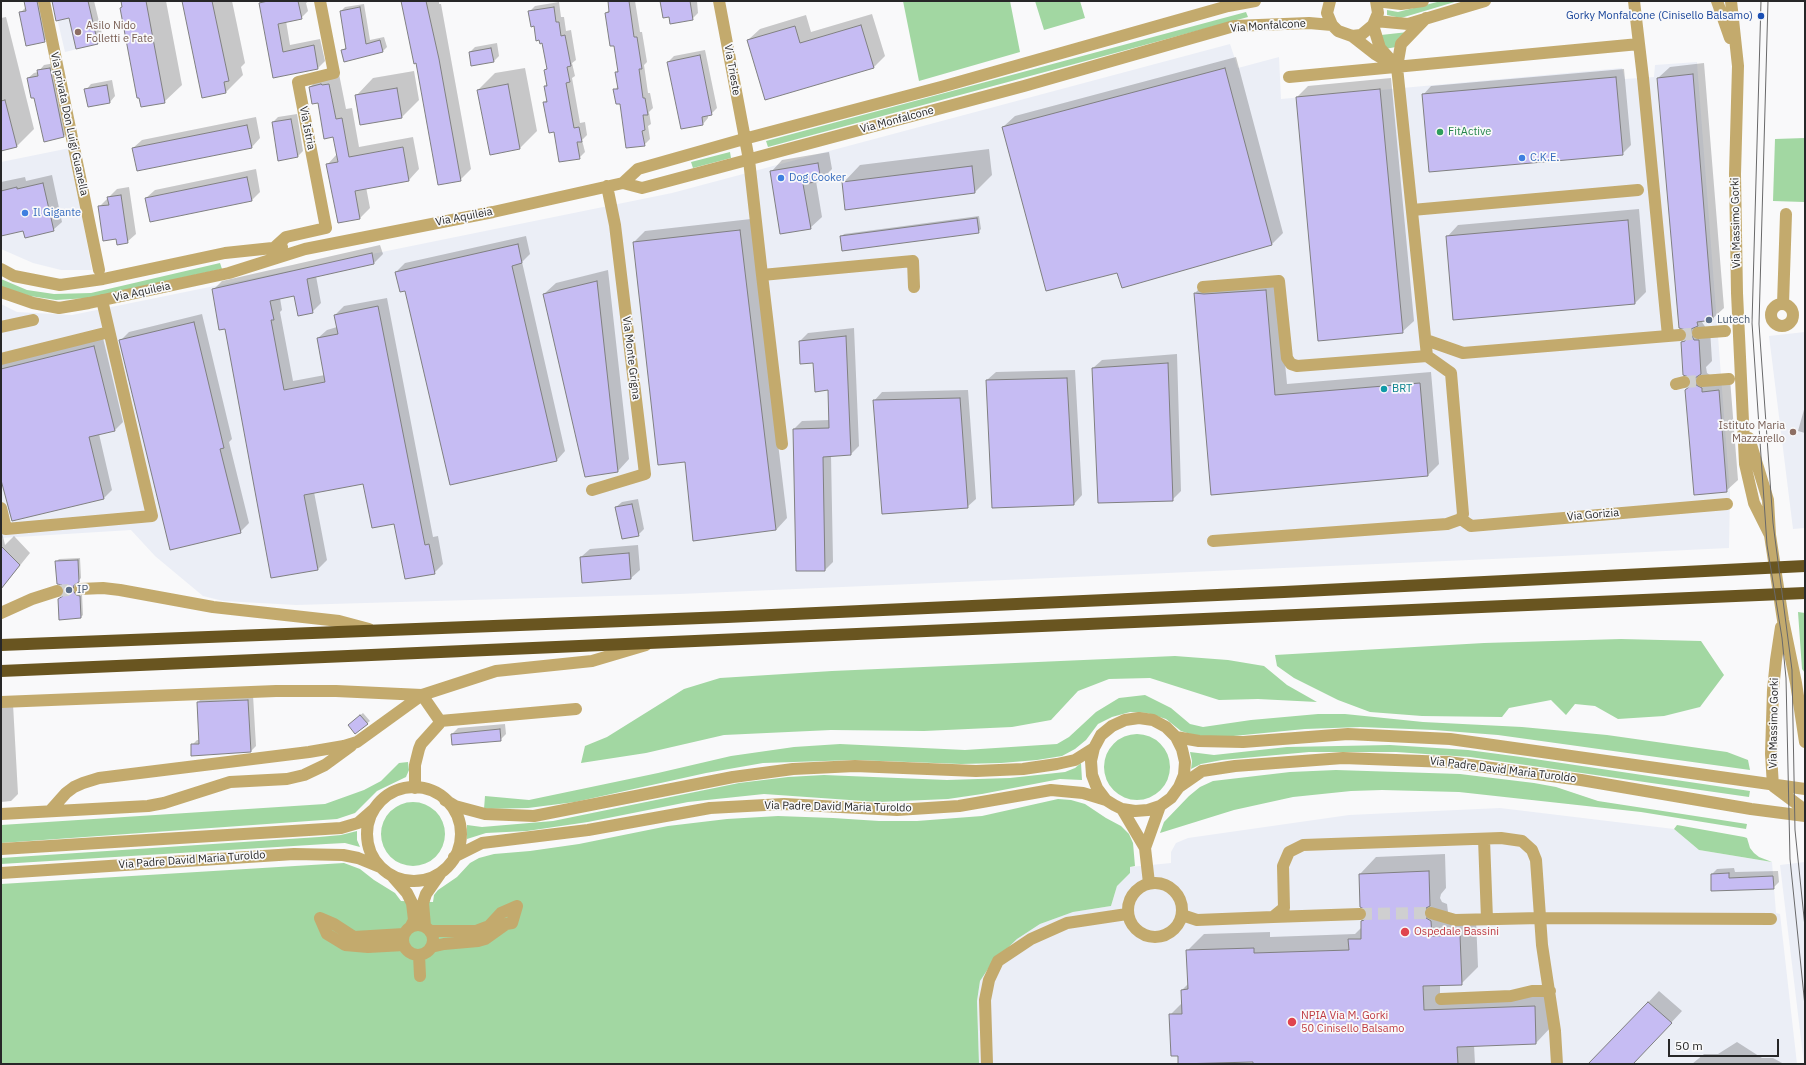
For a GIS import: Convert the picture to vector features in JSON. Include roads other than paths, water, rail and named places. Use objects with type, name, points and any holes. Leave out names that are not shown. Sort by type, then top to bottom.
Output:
[{"type":"highway","points":[[1,644],[735,616],[1799,567]]},
{"type":"highway","points":[[1,671],[1800,594]]},
{"type":"street","name":"Via privata Don Luigi Guanella","points":[[44,1],[99,270]]},
{"type":"street","name":"Via Istria","points":[[275,247],[286,237],[326,228],[298,82],[334,73],[320,1]]},
{"type":"street","name":"Via Trieste","points":[[719,1],[749,160]]},
{"type":"street","name":"Via Monfalcone","points":[[744,139],[941,87],[1228,6],[1255,1]]},
{"type":"street","points":[[1330,1],[1327,13],[1332,25],[1338,31],[1352,36],[1375,54],[1397,68]]},
{"type":"street","points":[[1352,36],[1361,35],[1374,23],[1378,13],[1376,1],[1401,4],[1424,1]]},
{"type":"street","points":[[1374,23],[1408,24],[1485,1]]},
{"type":"street","points":[[1426,340],[1463,353],[1674,335],[1634,1]]},
{"type":"street","name":"Via Massimo Gorki","points":[[1718,1],[1737,58]]},
{"type":"street","name":"Via Massimo Gorki","points":[[1731,1],[1737,58],[1735,174],[1741,388],[1750,446],[1768,500],[1770,535],[1783,620],[1796,683],[1805,742]]},
{"type":"street","points":[[1426,18],[1401,44],[1397,68],[1427,356]]},
{"type":"street","name":"Via Monfalcone","points":[[749,160],[1024,86],[1234,26],[1310,23],[1332,25]]},
{"type":"street","points":[[1374,23],[1380,48],[1397,68]]},
{"type":"street","points":[[1289,77],[1639,44]]},
{"type":"street","points":[[623,183],[638,169],[744,139]]},
{"type":"street","name":"Via Aquileia","points":[[1,292],[33,303],[59,308],[229,273],[305,249],[493,212],[623,183],[642,188],[749,160]]},
{"type":"street","points":[[749,160],[782,444]]},
{"type":"street","name":"Via Monte Grigna","points":[[592,490],[645,474],[615,225],[607,186]]},
{"type":"street","points":[[1412,210],[1638,190]]},
{"type":"street","points":[[1783,304],[1786,214]]},
{"type":"street","name":"Via Aquileia","points":[[1,269],[14,276],[60,285],[103,279],[224,253],[275,247],[305,249]]},
{"type":"street","points":[[762,275],[913,261],[914,287]]},
{"type":"street","points":[[1203,287],[1279,281],[1287,358],[1291,364],[1297,366],[1427,356],[1452,373],[1463,508],[1461,519],[1447,524],[1212,541]]},
{"type":"street","points":[[1,508],[6,529],[152,516],[102,300]]},
{"type":"street","points":[[1783,304],[1792,310],[1794,318],[1787,326],[1780,326],[1772,319],[1774,309],[1783,304]]},
{"type":"street","points":[[1,327],[33,320]]},
{"type":"street","points":[[1792,321],[1805,322]]},
{"type":"street","points":[[1698,333],[1725,331]]},
{"type":"street","points":[[1,359],[109,332]]},
{"type":"street","points":[[1702,381],[1729,379]]},
{"type":"street","name":"Via Gorizia","points":[[1461,519],[1471,526],[1727,504]]},
{"type":"street","points":[[80,589],[103,588],[120,590],[213,607],[339,621],[370,629]]},
{"type":"street","points":[[1,613],[32,599],[57,591]]},
{"type":"street","name":"Via Massimo Gorki","points":[[1773,786],[1771,754],[1773,690],[1776,660],[1783,620]]},
{"type":"street","points":[[1,814],[148,806],[180,799],[230,782],[287,779],[304,775],[325,765],[422,695],[496,671],[592,661],[652,643]]},
{"type":"street","points":[[1,702],[276,691],[336,691],[422,695]]},
{"type":"street","points":[[422,695],[440,721]]},
{"type":"street","points":[[440,721],[576,709]]},
{"type":"street","points":[[1139,718],[1153,720],[1166,727],[1176,737],[1182,749],[1185,762],[1184,775],[1179,787],[1171,798],[1160,806],[1135,812],[1122,809],[1106,800],[1097,788],[1092,775],[1091,761],[1094,748],[1101,735],[1112,726],[1125,720],[1139,718]]},
{"type":"street","points":[[415,788],[415,759],[424,740],[440,721]]},
{"type":"street","name":"Via Padre David Maria Turoldo","points":[[1176,737],[1199,742],[1243,742],[1348,734],[1450,739],[1773,786],[1805,789]]},
{"type":"street","points":[[50,811],[66,793],[83,782],[99,778],[309,752],[344,746],[357,742]]},
{"type":"street","points":[[445,800],[454,810],[459,823],[460,841],[454,858],[441,872],[426,894],[423,904],[427,929],[433,939],[431,947],[426,952],[419,955],[410,952],[406,935],[414,920],[412,903],[407,893],[392,876],[380,867],[368,844],[368,826],[374,809],[388,796],[400,790],[415,788],[431,791],[456,806],[485,814],[534,816],[733,777],[793,769],[855,766],[976,771],[1023,769],[1075,760],[1094,748]]},
{"type":"street","name":"Via Padre David Maria Turoldo","points":[[1179,787],[1202,771],[1235,766],[1343,758],[1448,762],[1581,780],[1751,809],[1805,816]]},
{"type":"street","points":[[1773,786],[1805,810]]},
{"type":"street","name":"Via Padre David Maria Turoldo","points":[[454,858],[469,849],[489,842],[588,830],[710,808],[784,804],[897,810],[959,806],[1051,790],[1072,791],[1106,800]]},
{"type":"street","points":[[1145,848],[1160,806]]},
{"type":"street","name":"Via Padre David Maria Turoldo","points":[[1,849],[341,828],[358,823],[374,809]]},
{"type":"street","points":[[1122,809],[1145,848],[1149,883]]},
{"type":"street","points":[[1273,917],[1284,908],[1283,866],[1289,852],[1303,845],[1501,838],[1522,841],[1532,850],[1536,860],[1542,944],[1550,991],[1557,1064]]},
{"type":"street","points":[[1484,839],[1487,919]]},
{"type":"street","name":"Via Padre David Maria Turoldo","points":[[1,873],[294,854],[343,855],[358,858],[380,867]]},
{"type":"street","points":[[392,876],[412,881],[432,877],[441,872]]},
{"type":"street","points":[[1149,883],[1162,884],[1174,890],[1182,906],[1182,915],[1174,930],[1166,935],[1154,937],[1141,934],[1135,929],[1127,914],[1130,898],[1141,886],[1149,883]]},
{"type":"street","points":[[406,935],[354,937],[334,924],[320,918],[327,934],[345,945],[368,947],[406,935],[420,925],[427,929],[476,931],[489,926],[501,913],[517,906],[512,922],[506,924],[485,939],[431,947]]},
{"type":"street","points":[[1431,913],[1455,920],[1540,918],[1771,919]]},
{"type":"street","points":[[987,1064],[985,1000],[989,980],[998,961],[1031,939],[1066,923],[1127,914]]},
{"type":"street","points":[[1182,915],[1197,920],[1360,914]]},
{"type":"street","points":[[419,955],[420,976]]},
{"type":"street","points":[[1441,999],[1511,996],[1532,991],[1550,991]]},
{"type":"tunnel","points":[[1680,335],[1698,333]]},
{"type":"tunnel","points":[[1684,382],[1702,381]]},
{"type":"tunnel","points":[[57,591],[80,589]]},
{"type":"tunnel","points":[[1360,914],[1431,913]]},
{"type":"tram line","points":[[1761,1],[1752,323],[1767,545],[1782,638],[1786,678],[1790,859],[1805,1006]]},
{"type":"tram line","points":[[1768,1],[1759,324],[1773,523],[1792,670],[1795,830],[1805,927]]},
{"type":"place","name":"Gorky Monfalcone (Cinisello Balsamo)","points":[[1761,16]]},
{"type":"place","name":"Asilo Nido Folletti e Fate","points":[[78,32]]},
{"type":"place","name":"FitActive","points":[[1440,132]]},
{"type":"place","name":"C.K.E.","points":[[1522,158]]},
{"type":"place","name":"Dog Cooker","points":[[781,178]]},
{"type":"place","name":"Il Gigante","points":[[25,213]]},
{"type":"place","name":"Lutech","points":[[1709,320]]},
{"type":"place","name":"BRT","points":[[1384,389]]},
{"type":"place","name":"Istituto Maria Mazzarello","points":[[1793,432]]},
{"type":"place","name":"IP","points":[[69,590]]},
{"type":"place","name":"Ospedale Bassini","points":[[1405,932]]},
{"type":"place","name":"NPIA Via M. Gorki 50 Cinisello Balsamo","points":[[1292,1022]]}]
